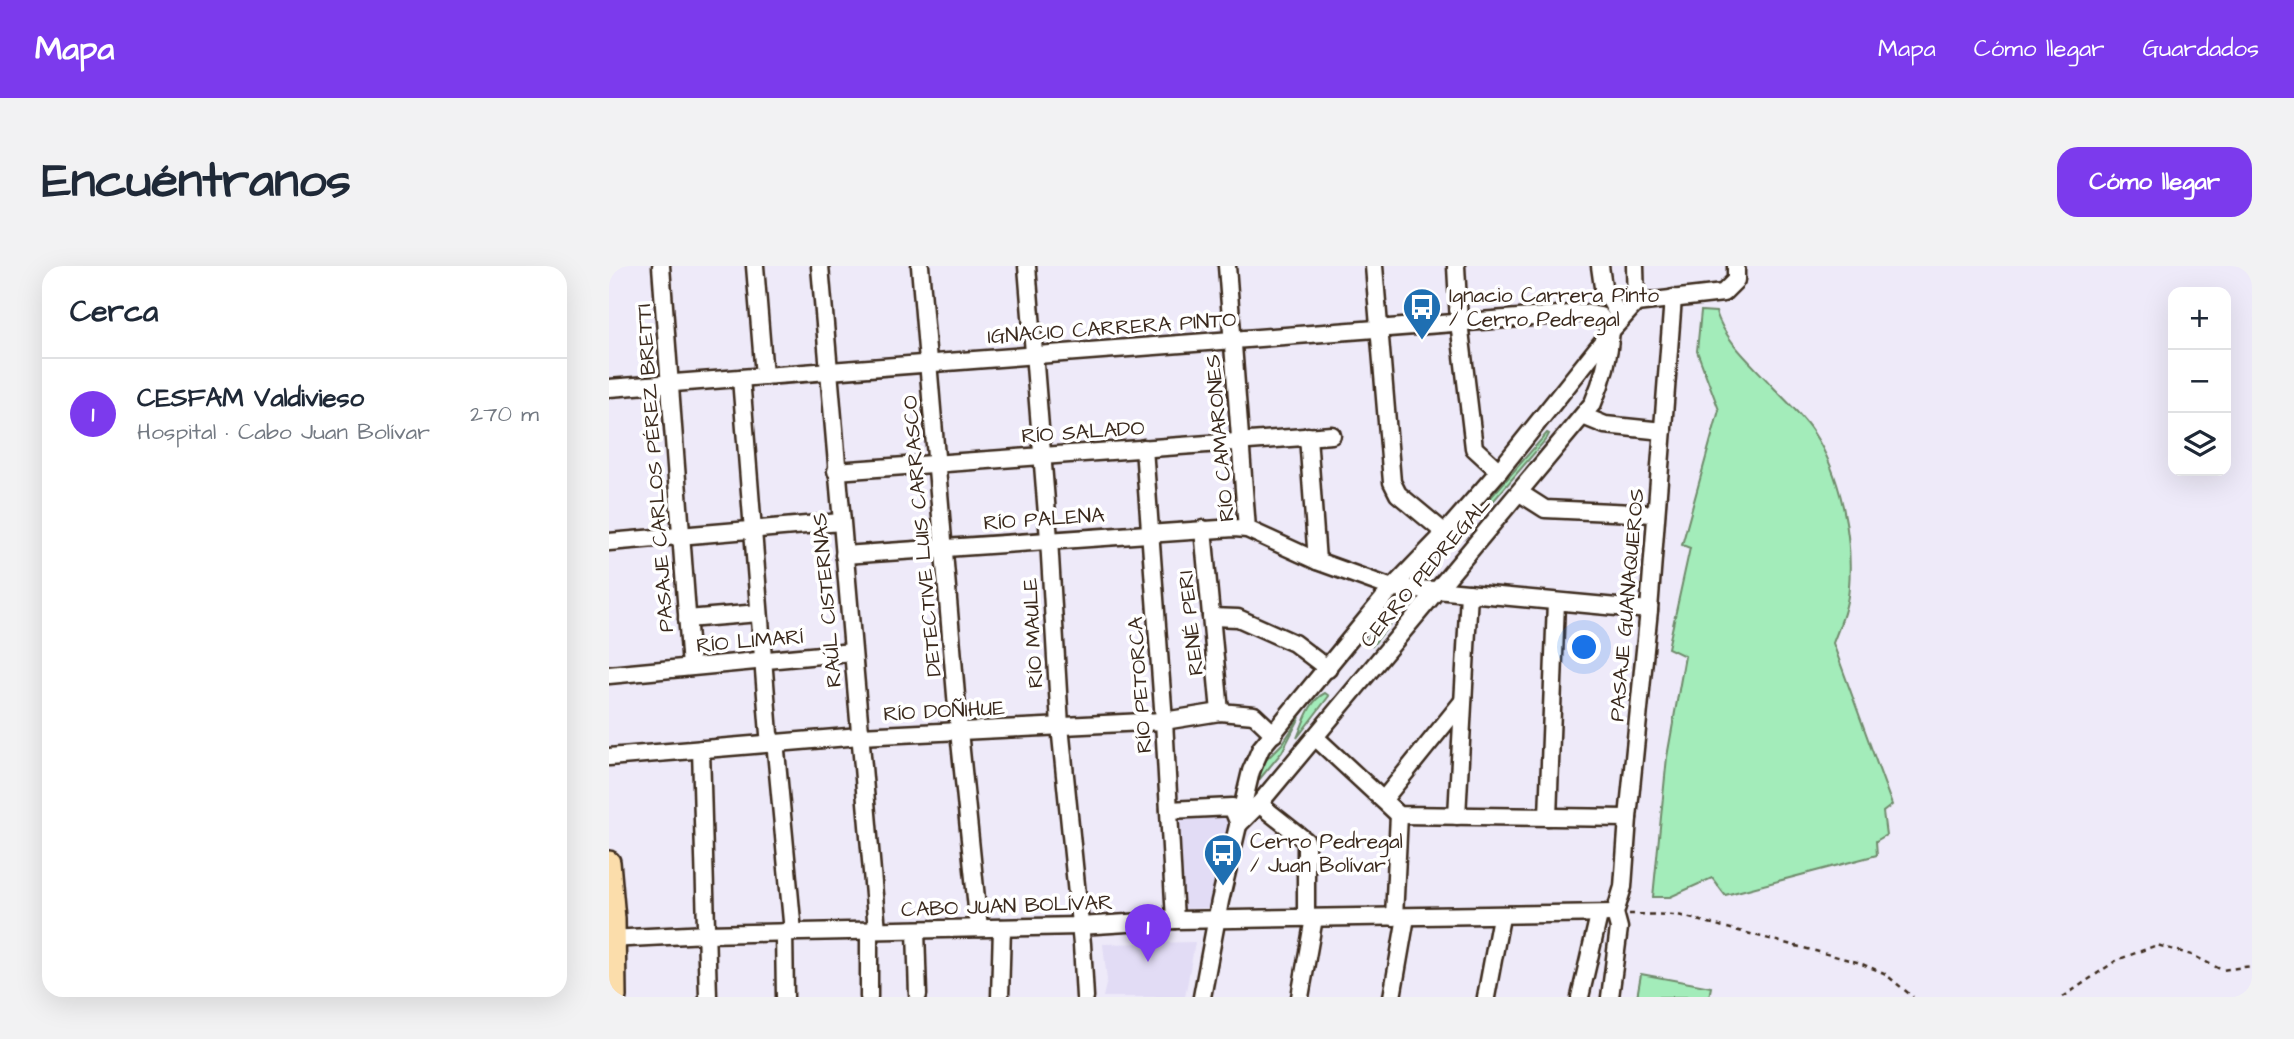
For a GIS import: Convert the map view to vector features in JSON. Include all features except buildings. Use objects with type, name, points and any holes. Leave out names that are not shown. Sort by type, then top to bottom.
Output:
[{"type":"main road","points":[[609,862],[615,997]]},
{"type":"street","name":"PASAJE CARLOS PÉREZ BRETTI","points":[[661,266],[691,667]]},
{"type":"street","points":[[755,266],[764,376]]},
{"type":"street","name":"RAÚL CISTERNAS","points":[[820,266],[860,736],[873,931],[869,997]]},
{"type":"street","name":"DETECTIVE LUIS CARRASCO","points":[[921,266],[959,731],[979,928]]},
{"type":"street","name":"RÍO MAULE","points":[[1027,266],[1049,539],[1060,726],[1085,997]]},
{"type":"street","name":"RÍO CAMARONES","points":[[1227,266],[1247,529],[1317,561],[1392,588],[1649,611]]},
{"type":"street","points":[[1374,266],[1394,489],[1445,533]]},
{"type":"street","points":[[1456,266],[1459,322],[1474,448],[1499,471]]},
{"type":"street","points":[[1600,266],[1603,287],[1616,325]]},
{"type":"street","points":[[1635,266],[1636,303],[1723,293],[1736,273]]},
{"type":"street","name":"PASAJE GUANAQUEROS","points":[[1580,997],[1607,914],[1623,887],[1627,818],[1649,611],[1673,298]]},
{"type":"street","name":"CERRO PEDREGAL","points":[[1202,997],[1216,920],[1251,771],[1261,748],[1392,588],[1499,471],[1636,303]]},
{"type":"street","name":"IGNACIO CARRERA PINTO","points":[[609,388],[1584,313],[1600,316],[1616,325]]},
{"type":"street","name":"CERRO PEDREGAL","points":[[1239,824],[1259,804],[1593,403],[1605,377],[1616,325]]},
{"type":"street","points":[[741,378],[769,734],[776,751],[788,932],[785,997]]},
{"type":"street","points":[[1583,416],[1605,425],[1663,431]]},
{"type":"street","name":"RÍO SALADO","points":[[836,471],[1332,435]]},
{"type":"street","points":[[1308,436],[1317,561]]},
{"type":"street","name":"RÍO PETORCA","points":[[1144,448],[1175,920]]},
{"type":"street","points":[[1520,493],[1545,509],[1656,514]]},
{"type":"street","points":[[609,542],[841,522]]},
{"type":"street","name":"RENÉ PERI","points":[[1203,529],[1220,712]]},
{"type":"street","name":"RÍO PALENA","points":[[844,555],[1151,532],[1247,529]]},
{"type":"street","points":[[1457,816],[1469,593]]},
{"type":"street","points":[[1548,817],[1556,601]]},
{"type":"street","points":[[687,620],[759,613]]},
{"type":"street","points":[[1211,617],[1238,618],[1294,643],[1328,669]]},
{"type":"street","name":"RÍO LIMARÍ","points":[[609,675],[852,652]]},
{"type":"street","points":[[1384,799],[1464,701]]},
{"type":"street","name":"RÍO DOÑIHUE","points":[[609,757],[860,736],[1164,721],[1220,712],[1254,715],[1274,734]]},
{"type":"street","points":[[1315,737],[1399,815],[1400,917],[1392,997]]},
{"type":"street","points":[[701,750],[708,997]]},
{"type":"street","points":[[1259,804],[1306,841],[1310,918],[1300,997]]},
{"type":"street","points":[[1169,810],[1232,807],[1239,824]]},
{"type":"street","points":[[1399,815],[1627,818]]},
{"type":"street","points":[[1607,914],[1619,928],[1610,997]]},
{"type":"street","name":"CABO JUAN BOLÍVAR","points":[[612,939],[707,934],[1080,926],[1175,920],[1607,914]]},
{"type":"street","points":[[1486,997],[1501,916]]},
{"type":"street","points":[[1000,997],[1002,928]]},
{"type":"street","points":[[916,930],[918,995]]},
{"type":"path","points":[[1607,914],[1678,915],[1857,962],[1884,973],[1913,997]]},
{"type":"path","points":[[2063,997],[2117,960],[2157,945],[2192,955],[2222,970],[2252,966]]},
{"type":"shaded area","points":[[1229,811],[1234,820],[1208,908],[1180,909],[1174,813]]},
{"type":"shaded area","points":[[1195,942],[1185,997],[1103,997],[1107,980],[1103,944]]},
{"type":"green space","points":[[1701,311],[1716,312],[1733,343],[1809,426],[1831,467],[1847,527],[1850,567],[1847,601],[1833,643],[1892,805],[1883,812],[1886,835],[1876,841],[1877,855],[1725,895],[1712,878],[1670,897],[1653,897],[1667,757],[1685,656],[1668,648],[1690,548],[1682,545],[1719,410],[1697,351]]},
{"type":"green space","points":[[1547,433],[1547,438],[1490,505],[1485,504]]},
{"type":"green space","points":[[1400,598],[1406,598],[1408,602],[1372,646],[1366,641]]},
{"type":"green space","points":[[1325,693],[1329,696],[1297,738],[1311,707]]},
{"type":"green space","points":[[1300,717],[1282,752],[1258,781],[1264,762],[1283,743]]},
{"type":"green space","points":[[1641,974],[1711,987],[1709,997],[1637,997]]},
{"type":"place","name":"Ignacio Carrera Pinto / Cerro Pedregal","points":[[1422,341]]},
{"type":"place","name":"Cerro Pedregal / Juan Bolívar","points":[[1223,887]]},
{"type":"place","name":"CESFAM Valdivieso","points":[[1148,962]]}]
